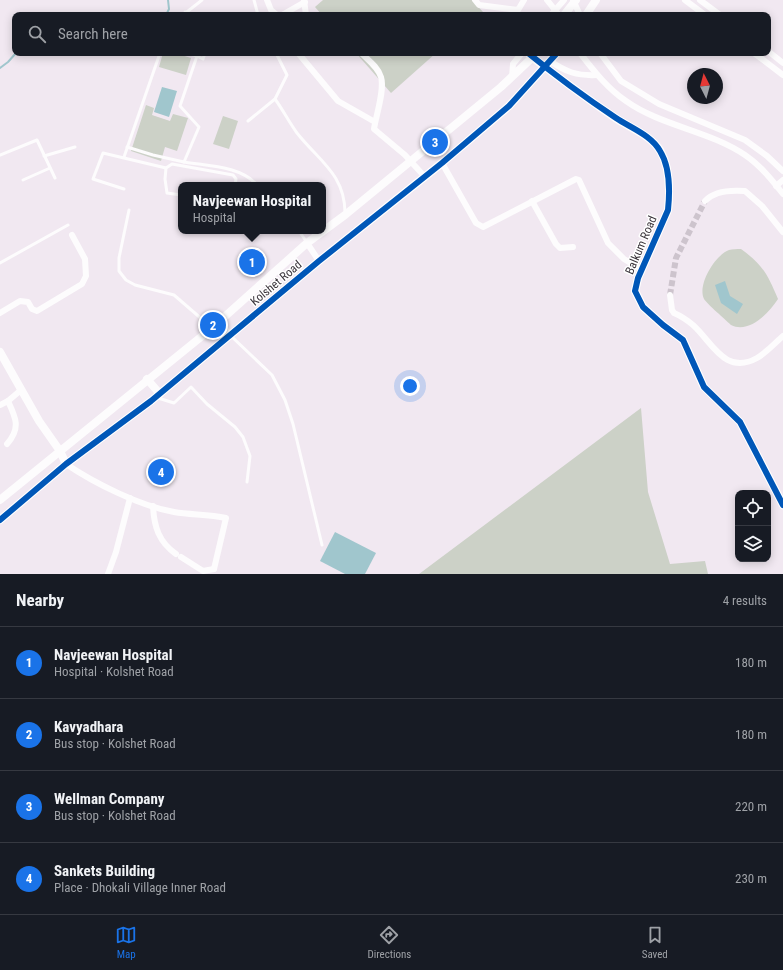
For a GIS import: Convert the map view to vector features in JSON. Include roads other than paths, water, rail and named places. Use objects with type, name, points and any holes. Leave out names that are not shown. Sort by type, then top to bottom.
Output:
[{"type":"street","points":[[267,0],[270,10],[273,12]]},
{"type":"street","points":[[475,0],[479,5],[518,10],[524,0]]},
{"type":"street","points":[[547,0],[554,12]]},
{"type":"street","points":[[556,12],[564,0]]},
{"type":"street","points":[[588,12],[596,0]]},
{"type":"street","points":[[685,0],[701,12]]},
{"type":"street","points":[[700,0],[716,12]]},
{"type":"street","points":[[287,12],[305,1],[306,12]]},
{"type":"street","points":[[566,12],[574,1]]},
{"type":"street","points":[[574,1],[579,12]]},
{"type":"street","points":[[771,54],[783,63]]},
{"type":"street","points":[[300,56],[338,101],[375,122]]},
{"type":"street","points":[[364,56],[376,68],[381,77],[382,88],[374,129],[405,155],[409,162],[425,177]]},
{"type":"street","points":[[512,77],[513,64],[520,56]]},
{"type":"street","name":"Kolshet Road","points":[[326,229],[435,142],[512,77],[531,56]]},
{"type":"street","name":"Balkum Road","points":[[534,56],[548,64],[616,118],[651,140],[660,150],[666,164],[669,200],[668,210],[642,270],[635,291],[644,307],[663,326],[683,340],[704,387],[740,422],[778,491],[783,505]]},
{"type":"street","name":"Kolshet Road","points":[[0,520],[66,464],[158,396],[319,261],[442,163],[509,106],[555,56]]},
{"type":"street","points":[[582,56],[597,75],[627,102],[657,117],[745,155],[762,168],[783,194]]},
{"type":"street","points":[[602,56],[621,81],[659,104],[745,140],[767,156],[783,171]]},
{"type":"street","points":[[758,56],[783,75]]},
{"type":"street","points":[[548,64],[564,71],[585,76],[597,75]]},
{"type":"street","points":[[442,163],[478,226],[483,227],[576,178],[579,180],[608,243],[624,259],[642,270]]},
{"type":"street","points":[[776,186],[783,180]]},
{"type":"street","points":[[705,201],[709,196],[722,192],[745,191],[762,206],[783,232]]},
{"type":"street","points":[[532,201],[556,244],[560,248],[573,247]]},
{"type":"street","name":"Kolshet Road","points":[[0,500],[147,379],[212,328],[320,234]]},
{"type":"street","points":[[0,313],[20,301],[28,302],[32,309],[37,311],[82,284],[86,276],[85,259],[72,235]]},
{"type":"street","points":[[308,243],[319,261]]},
{"type":"street","points":[[670,295],[672,310],[674,313],[693,325],[714,350],[723,358],[737,363],[747,362],[758,357],[783,336]]},
{"type":"street","points":[[219,322],[231,336]]},
{"type":"street","points":[[0,352],[39,421],[60,451],[66,464],[85,477],[130,498],[153,506],[175,512],[209,514],[226,518],[215,572],[203,571],[168,548],[158,536],[153,506]]},
{"type":"street","points":[[147,379],[158,396]]},
{"type":"street","points":[[0,405],[8,401],[21,390]]},
{"type":"street","points":[[7,444],[15,435],[16,419],[8,401]]},
{"type":"street","points":[[108,574],[116,552],[130,498]]},
{"type":"lane","points":[[185,12],[202,0]]},
{"type":"lane","points":[[254,0],[257,12]]},
{"type":"lane","points":[[124,157],[159,56]]},
{"type":"lane","points":[[184,162],[199,127],[180,106],[197,56],[203,59],[204,56]]},
{"type":"lane","points":[[248,121],[275,99],[286,75],[277,56]]},
{"type":"lane","points":[[275,99],[306,144],[323,160],[335,175],[345,215]]},
{"type":"lane","points":[[0,155],[37,140],[55,178]]},
{"type":"lane","points":[[44,156],[75,147]]},
{"type":"lane","points":[[127,147],[153,155],[233,171],[245,175],[253,182]]},
{"type":"lane","points":[[124,189],[95,181],[93,177],[103,153],[166,168],[172,164],[233,175],[236,179],[236,182]]},
{"type":"lane","points":[[23,180],[50,168]]},
{"type":"lane","points":[[166,168],[165,179],[167,192],[178,195]]},
{"type":"lane","points":[[129,210],[119,258],[119,271],[126,280],[135,285],[174,295],[212,328]]},
{"type":"lane","points":[[0,263],[68,225]]},
{"type":"lane","points":[[301,234],[308,243]]},
{"type":"lane","points":[[231,336],[272,375],[285,400],[293,424],[322,545]]},
{"type":"lane","points":[[158,396],[174,403],[191,387],[212,409],[235,427],[244,438],[250,456],[247,482]]},
{"type":"water","points":[[162,87],[177,91],[169,117],[154,112]]},
{"type":"water","points":[[725,281],[730,296],[743,304],[737,314],[721,303],[715,285]]},
{"type":"water","points":[[335,532],[376,553],[365,574],[345,574],[320,561]]},
{"type":"waterway","points":[[168,0],[169,9],[168,12]]},
{"type":"waterway","points":[[0,68],[13,56]]},
{"type":"tunnel","points":[[670,295],[676,258],[705,201]]},
{"type":"place","name":"Wellman Company","points":[[435,142]]},
{"type":"place","name":"Navjeewan Hospital","points":[[252,262]]},
{"type":"place","name":"Kavyadhara","points":[[213,325]]},
{"type":"place","name":"Sankets Building","points":[[161,472]]}]
